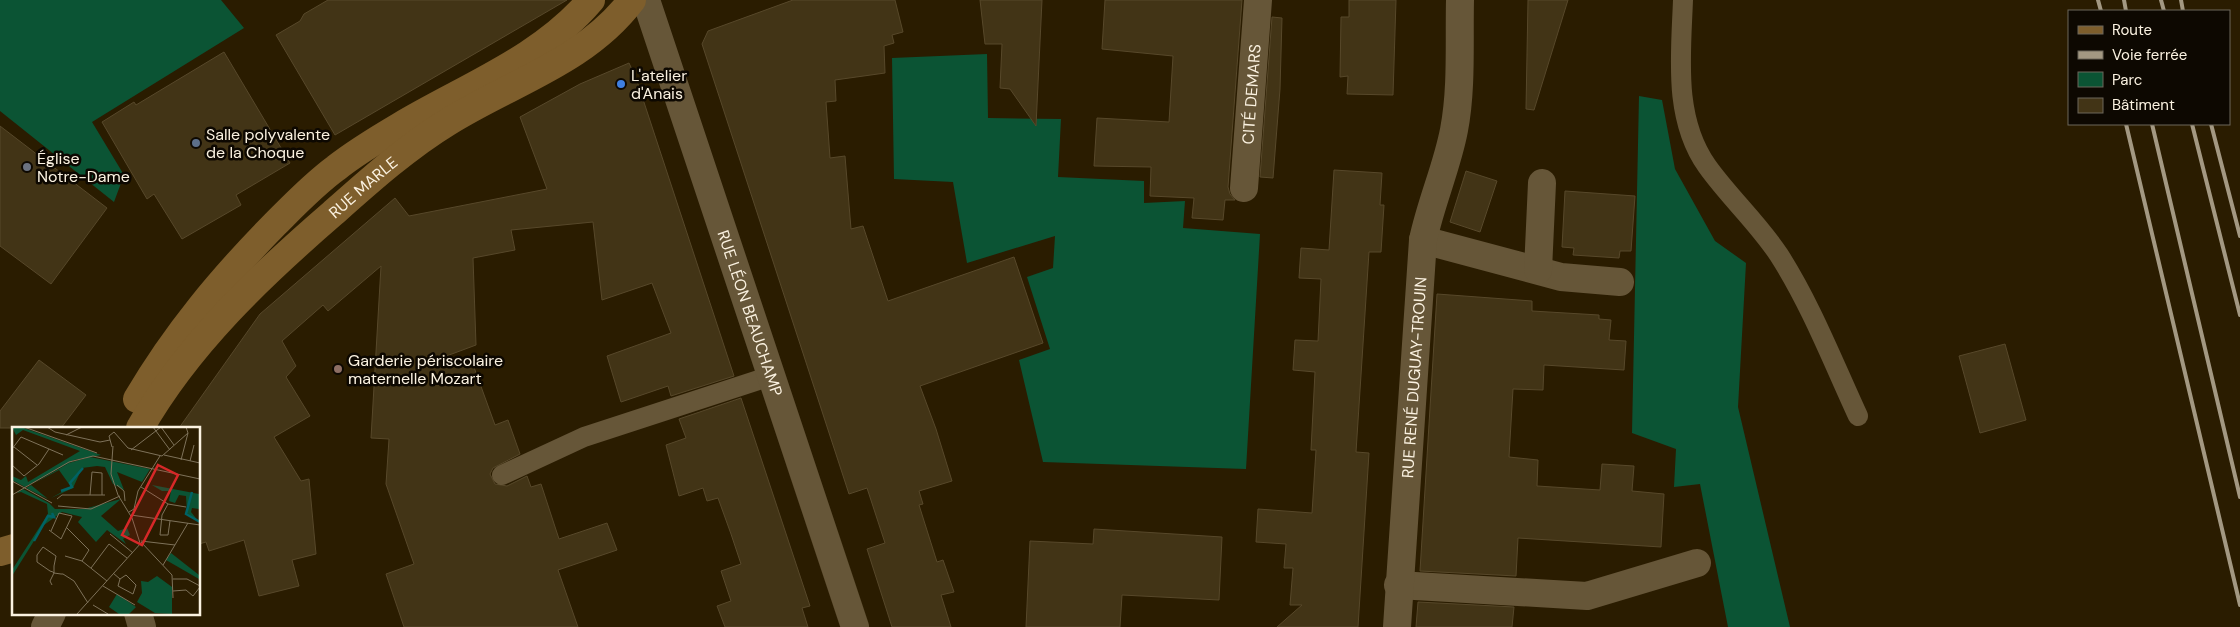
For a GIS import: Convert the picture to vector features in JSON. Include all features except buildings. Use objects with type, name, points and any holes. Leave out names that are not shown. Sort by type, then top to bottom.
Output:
[{"type":"main road","name":"RUE MARLE","points":[[122,427],[182,329],[246,253],[304,196],[336,168],[371,144],[516,62],[575,19],[591,0]]},
{"type":"main road","name":"RUE MARLE","points":[[141,427],[168,384],[209,334],[271,268],[347,200],[404,154],[448,122],[577,53],[603,33],[632,0]]},
{"type":"street","name":"RUE LÉON BEAUCHAMP","points":[[646,0],[855,627]]},
{"type":"street","name":"CITÉ DEMARS","points":[[1244,188],[1258,0]]},
{"type":"street","name":"RUE RENÉ DUGUAY-TROUIN","points":[[1396,627],[1423,240],[1428,215],[1454,131],[1457,111],[1460,0]]},
{"type":"street","points":[[1538,270],[1542,183]]},
{"type":"street","points":[[1423,240],[1561,276],[1620,282]]},
{"type":"street","points":[[1398,585],[1587,596],[1697,563]]},
{"type":"street","points":[[45,627],[52,614]]},
{"type":"street","points":[[138,614],[142,627]]},
{"type":"lane","points":[[1683,0],[1682,94],[1686,118],[1694,141],[1706,165],[1778,254],[1804,301],[1858,416]]},
{"type":"lane","points":[[502,475],[584,437],[771,376]]},
{"type":"green space","points":[[0,0],[221,0],[244,28],[92,122],[124,175],[114,202],[0,111]]},
{"type":"green space","points":[[987,54],[988,118],[1061,119],[1058,177],[1144,181],[1144,203],[1185,201],[1183,228],[1260,234],[1246,469],[1043,462],[1019,360],[1050,349],[1027,277],[1053,268],[1055,236],[967,263],[953,182],[894,179],[892,58]]},
{"type":"green space","points":[[1639,96],[1662,100],[1675,169],[1715,241],[1746,263],[1738,407],[1790,627],[1728,627],[1700,484],[1674,487],[1676,449],[1632,433]]},
{"type":"railway","points":[[2098,0],[2101,10]]},
{"type":"railway","points":[[2124,0],[2126,10]]},
{"type":"railway","points":[[2161,0],[2164,10]]},
{"type":"railway","points":[[2181,0],[2183,10]]},
{"type":"railway","points":[[2126,125],[2240,605]]},
{"type":"railway","points":[[2152,125],[2240,497]]},
{"type":"railway","points":[[2192,125],[2240,315]]},
{"type":"railway","points":[[2211,125],[2240,236]]},
{"type":"place","name":"L'atelier d'Anais","points":[[621,84]]},
{"type":"place","name":"Salle polyvalente de la Choque","points":[[196,143]]},
{"type":"place","name":"Église Notre-Dame","points":[[27,167]]},
{"type":"place","name":"Garderie périscolaire maternelle Mozart","points":[[338,369]]}]
